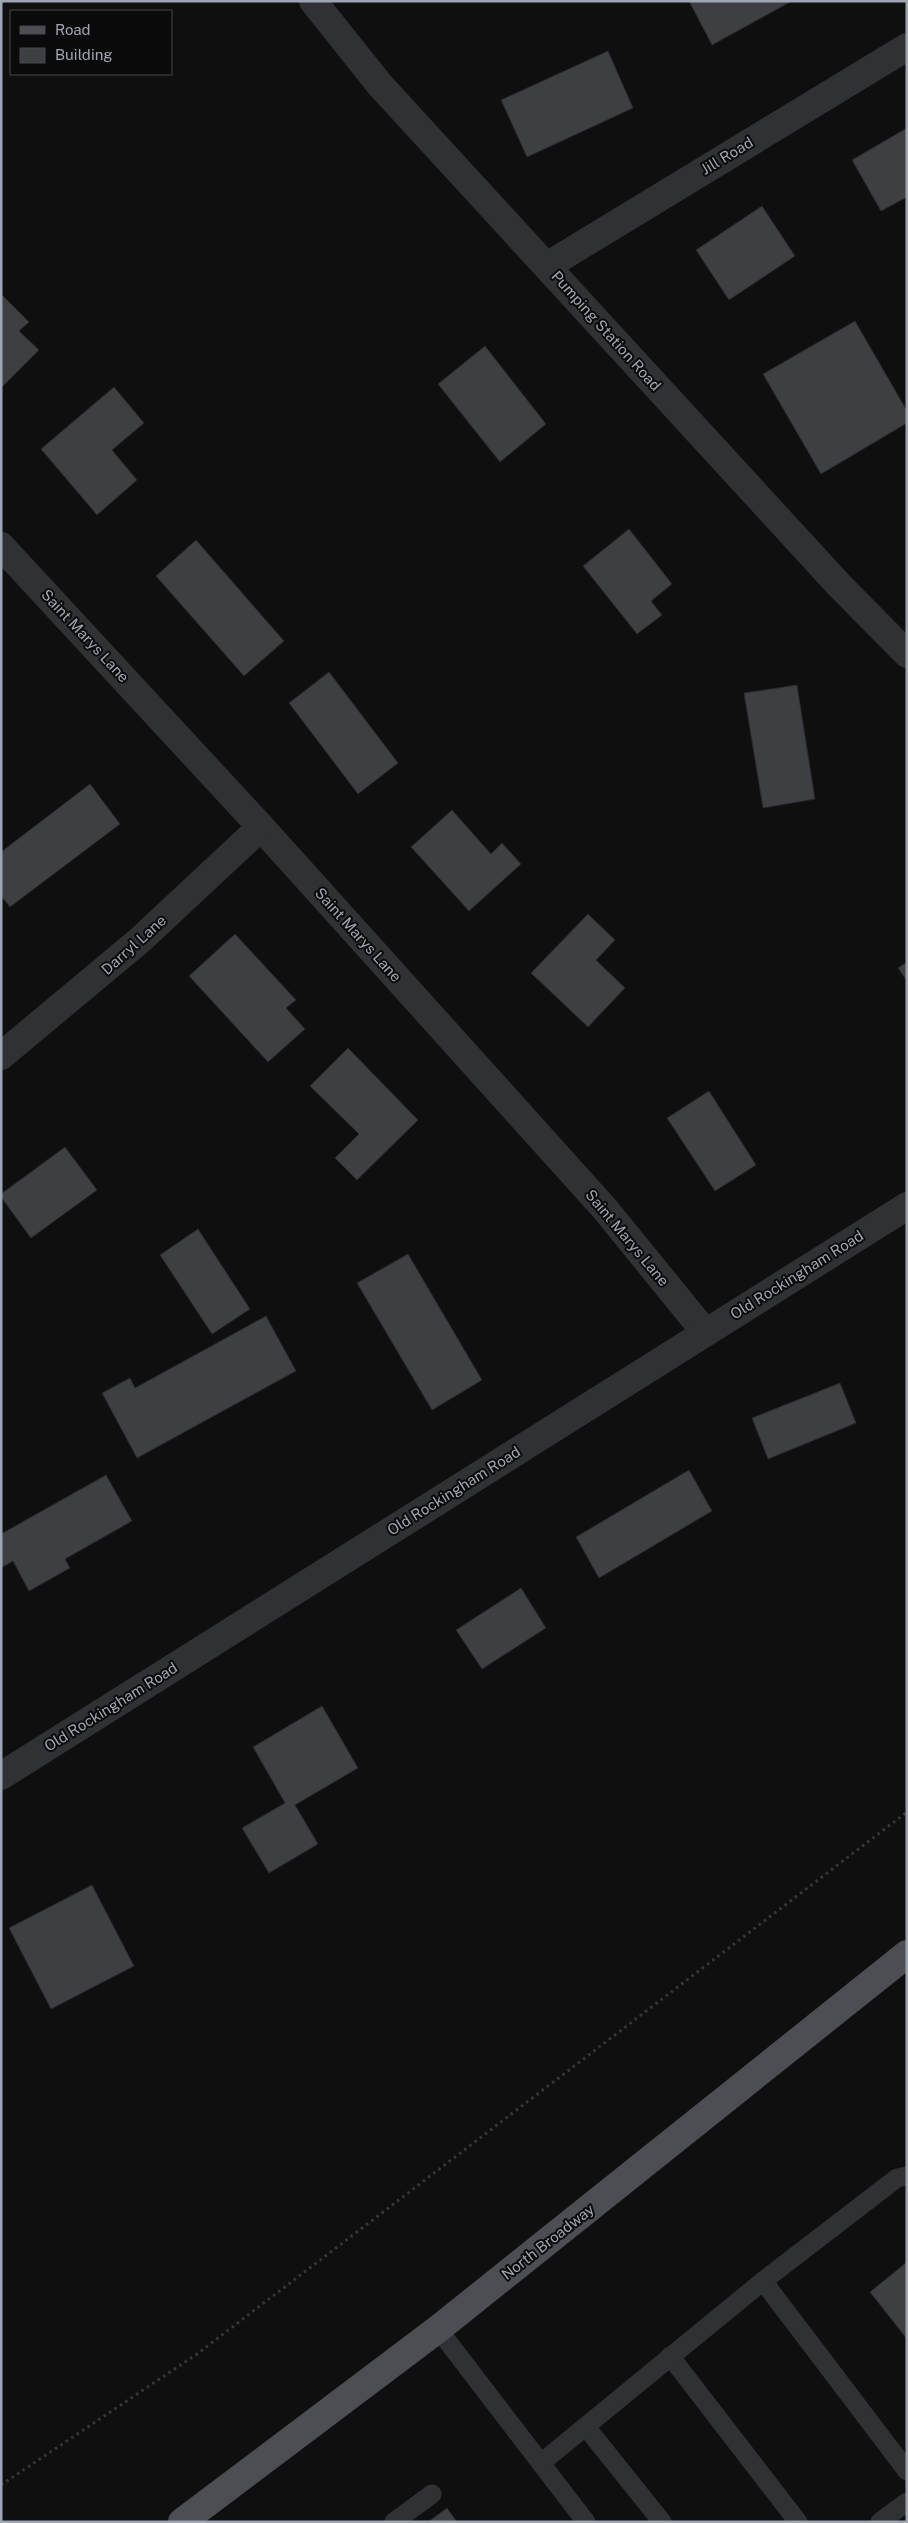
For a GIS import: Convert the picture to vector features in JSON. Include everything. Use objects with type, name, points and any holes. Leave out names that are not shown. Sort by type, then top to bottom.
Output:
[{"type":"main road","name":"North Broadway","points":[[182,2522],[438,2329],[907,1954]]},
{"type":"street","name":"Pumping Station Road","points":[[313,1],[380,85],[839,585],[907,654]]},
{"type":"street","name":"Jill Road","points":[[547,266],[907,47]]},
{"type":"street","name":"Saint Marys Lane","points":[[1,546],[261,827],[605,1209],[705,1332]]},
{"type":"street","name":"Darryl Lane","points":[[1,1056],[140,940],[261,827]]},
{"type":"street","name":"Old Rockingham Road","points":[[1,1776],[907,1206]]},
{"type":"lane","points":[[541,2463],[763,2281],[897,2178],[907,2176]]},
{"type":"lane","points":[[763,2281],[907,2471]]},
{"type":"lane","points":[[438,2329],[586,2522]]},
{"type":"lane","points":[[670,2356],[798,2522]]},
{"type":"lane","points":[[586,2427],[662,2522]]},
{"type":"lane","points":[[394,2522],[432,2494]]},
{"type":"lane","points":[[880,2522],[907,2502]]},
{"type":"path","points":[[1,2485],[197,2354],[907,1812]]},
{"type":"building","points":[[689,1],[792,1],[712,45]]},
{"type":"building","points":[[608,51],[633,108],[527,157],[501,100]]},
{"type":"building","points":[[907,128],[907,197],[881,211],[852,160]]},
{"type":"building","points":[[762,206],[795,256],[729,300],[696,250]]},
{"type":"building","points":[[1,294],[29,322],[19,331],[39,350],[1,388]]},
{"type":"building","points":[[855,321],[907,411],[907,423],[821,474],[763,374]]},
{"type":"building","points":[[485,346],[546,424],[500,462],[438,384]]},
{"type":"building","points":[[114,387],[144,423],[112,450],[137,480],[97,515],[41,449]]},
{"type":"building","points":[[629,529],[672,584],[651,601],[662,615],[637,634],[583,566]]},
{"type":"building","points":[[196,540],[284,641],[244,676],[156,576]]},
{"type":"building","points":[[329,672],[398,763],[358,794],[289,703]]},
{"type":"building","points":[[797,685],[815,799],[763,808],[744,693]]},
{"type":"building","points":[[90,784],[120,824],[10,907],[1,896],[1,852]]},
{"type":"building","points":[[452,810],[491,854],[502,843],[521,864],[469,911],[411,847]]},
{"type":"building","points":[[588,914],[615,940],[596,960],[625,988],[588,1027],[531,973]]},
{"type":"building","points":[[235,934],[296,1000],[286,1008],[305,1029],[268,1062],[189,976]]},
{"type":"building","points":[[907,962],[907,981],[898,968]]},
{"type":"building","points":[[348,1048],[418,1120],[357,1180],[335,1158],[359,1134],[310,1086]]},
{"type":"building","points":[[709,1091],[756,1165],[715,1191],[667,1118]]},
{"type":"building","points":[[65,1147],[97,1190],[31,1238],[1,1197],[1,1194]]},
{"type":"building","points":[[198,1229],[250,1309],[212,1334],[160,1255]]},
{"type":"building","points":[[408,1254],[482,1380],[432,1410],[357,1283]]},
{"type":"building","points":[[266,1316],[296,1371],[137,1458],[102,1393],[130,1378],[135,1388]]},
{"type":"building","points":[[840,1383],[856,1423],[768,1459],[752,1418]]},
{"type":"building","points":[[689,1470],[712,1511],[599,1578],[576,1537]]},
{"type":"building","points":[[106,1475],[132,1521],[65,1559],[70,1568],[29,1591],[13,1561],[1,1568],[1,1534]]},
{"type":"building","points":[[521,1588],[546,1628],[482,1669],[456,1630]]},
{"type":"building","points":[[322,1706],[358,1768],[295,1805],[318,1844],[269,1873],[242,1828],[285,1803],[253,1747]]},
{"type":"building","points":[[92,1885],[134,1966],[51,2009],[9,1928]]},
{"type":"building","points":[[907,2262],[907,2339],[870,2292]]},
{"type":"building","points":[[447,2508],[457,2522],[428,2522]]}]
